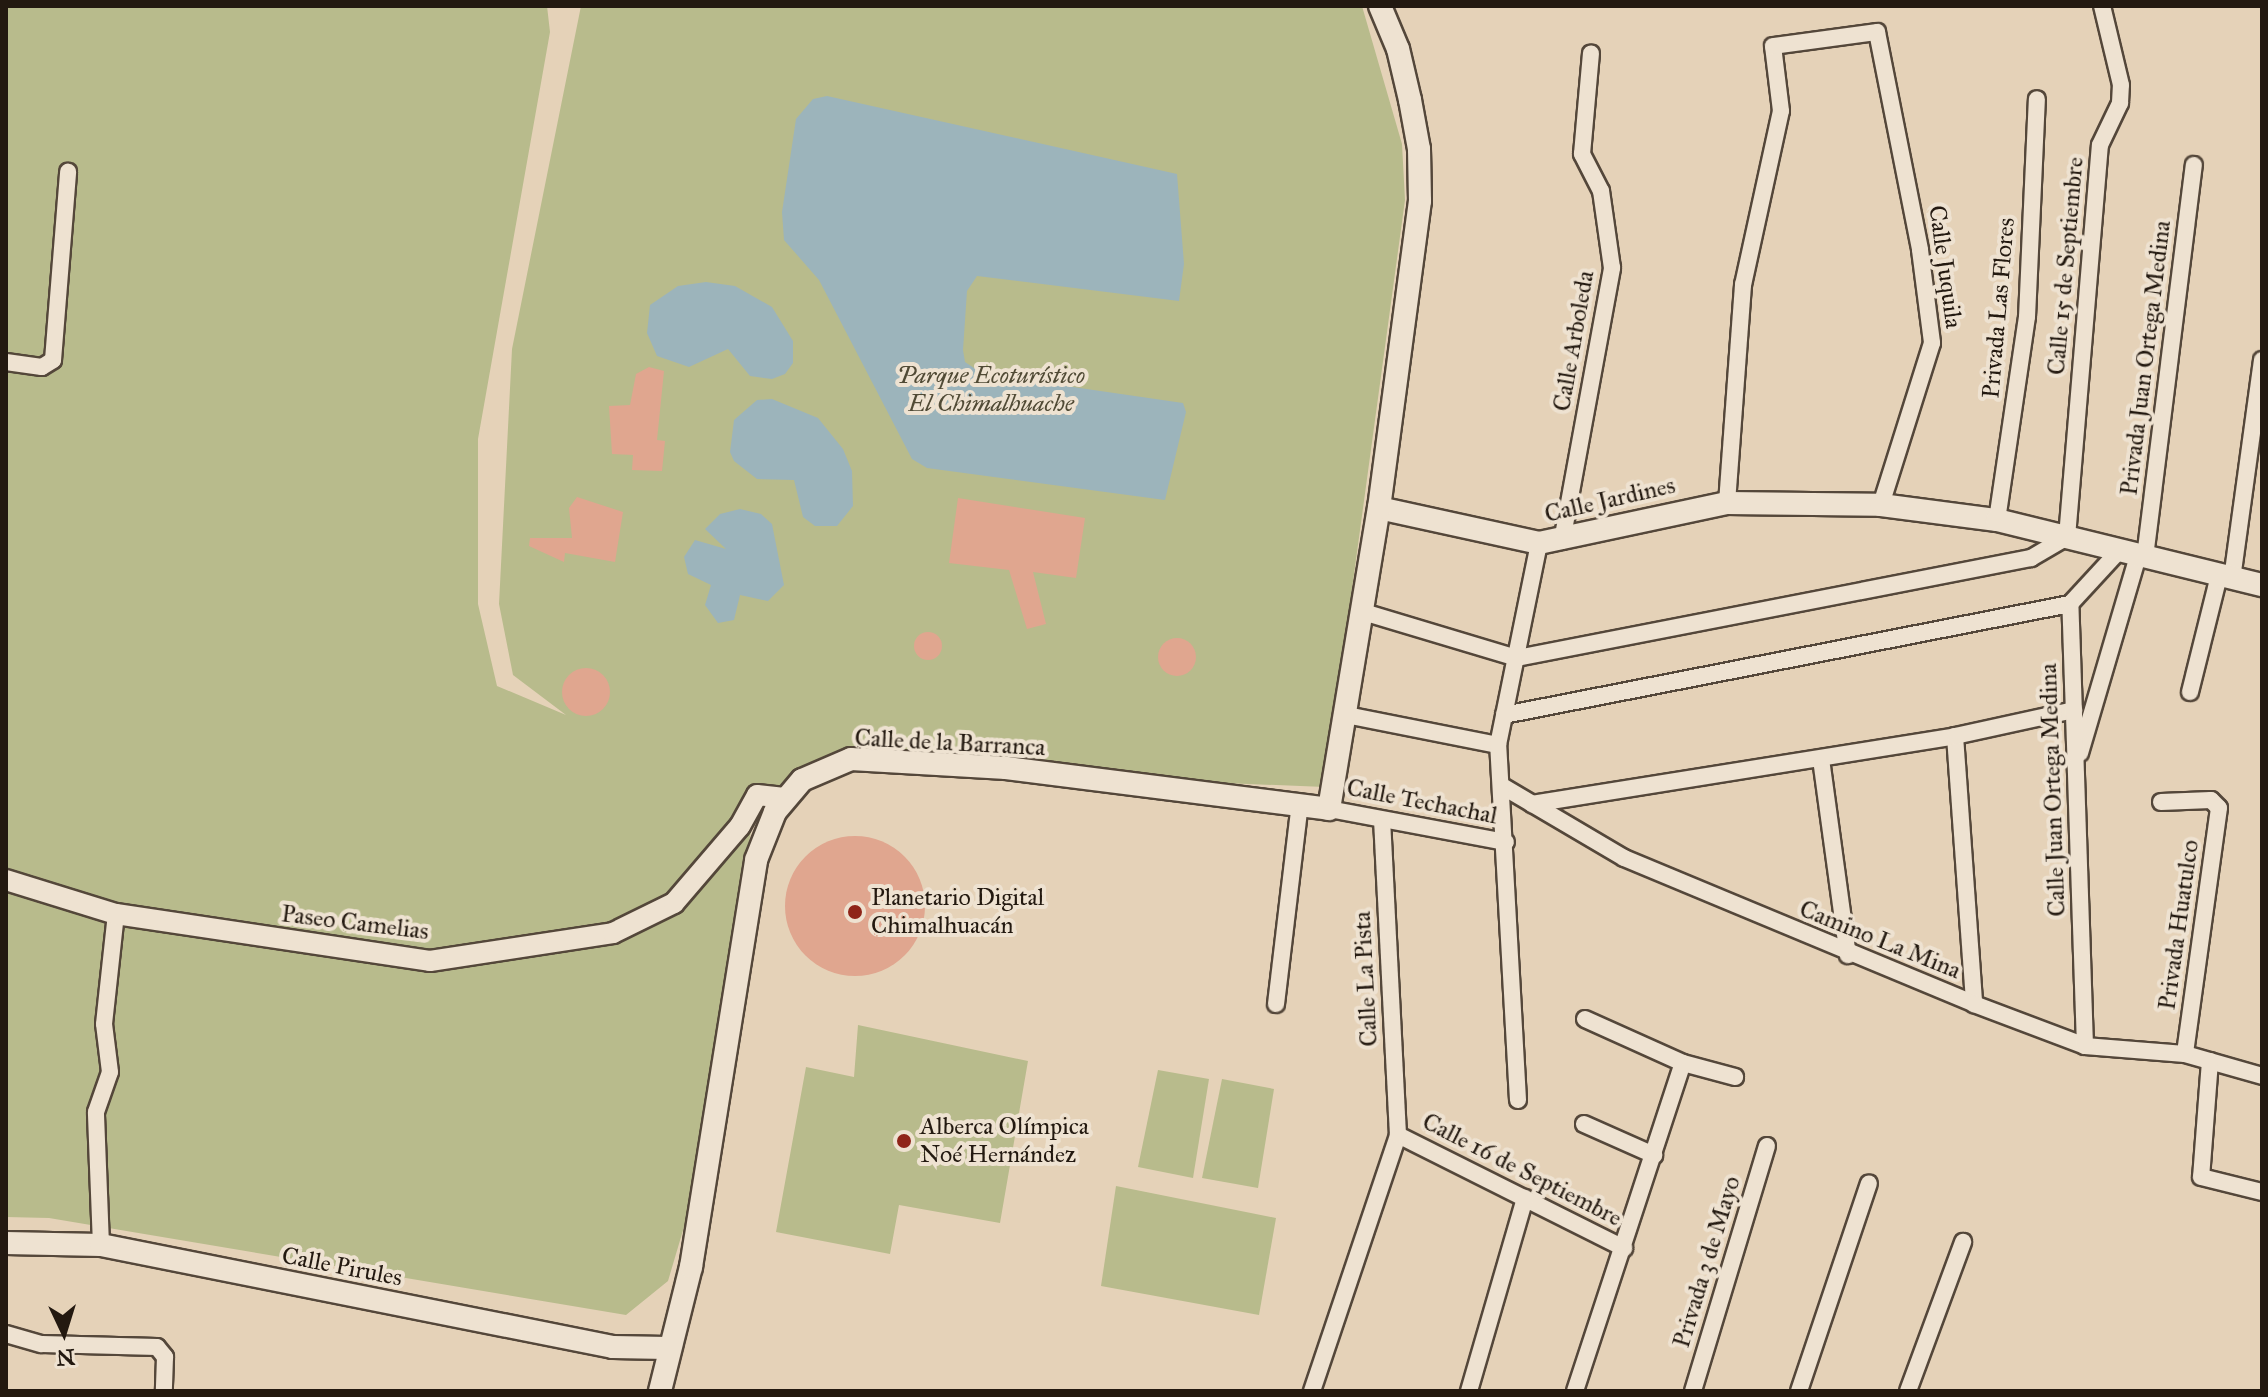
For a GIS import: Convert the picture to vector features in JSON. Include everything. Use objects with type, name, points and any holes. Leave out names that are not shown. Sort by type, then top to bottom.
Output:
[{"type":"main road","points":[[1329,809],[1379,508],[1420,201],[1419,149],[1410,100],[1398,49],[1380,6]]},
{"type":"main road","name":"Calle Jardines","points":[[1379,508],[1551,542],[1727,503],[1881,505],[1997,520],[2262,585]]},
{"type":"main road","name":"Calle de la Barranca","points":[[660,1391],[667,1348],[691,1267],[756,860],[775,812],[802,780],[851,759],[1006,768],[1329,809]]},
{"type":"main road","name":"Calle Pirules","points":[[6,1243],[101,1245],[613,1347],[667,1348]]},
{"type":"street","name":"Calle 15 de Septiembre","points":[[2067,537],[2100,145],[2120,103],[2121,85],[2102,6]]},
{"type":"street","name":"Calle Juquila","points":[[1727,503],[1743,285],[1781,111],[1773,46],[1877,32],[1920,250],[1932,343],[1881,505]]},
{"type":"street","name":"Calle Arboleda","points":[[1518,1100],[1506,842],[1498,745],[1517,658],[1551,542],[1612,268],[1601,191],[1582,154],[1591,53]]},
{"type":"street","name":"Privada Las Flores","points":[[1997,520],[2027,317],[2037,99]]},
{"type":"street","name":"Privada Juan Ortega Medina","points":[[2077,762],[2134,555],[2194,165]]},
{"type":"street","points":[[6,362],[42,367],[53,360],[68,172]]},
{"type":"street","points":[[2190,692],[2226,578],[2262,360]]},
{"type":"street","points":[[1360,611],[1517,658],[2031,558],[2067,537]]},
{"type":"street","points":[[1504,715],[2070,604],[2134,555]]},
{"type":"street","name":"Calle Juan Ortega Medina","points":[[2070,604],[2085,1046]]},
{"type":"street","points":[[1532,804],[1955,736],[2074,710]]},
{"type":"street","points":[[1346,715],[1498,745]]},
{"type":"street","points":[[1955,736],[1974,1004]]},
{"type":"street","points":[[1821,759],[1848,955]]},
{"type":"street","name":"Camino La Mina","points":[[1502,786],[1624,858],[1848,955],[1974,1004],[2085,1046],[2185,1054],[2262,1076]]},
{"type":"street","name":"Paseo Camelias","points":[[6,880],[116,914],[430,961],[613,933],[674,903],[740,826],[757,795],[787,798]]},
{"type":"street","name":"Privada Huatulco","points":[[2161,802],[2217,803],[2185,1054]]},
{"type":"street","points":[[1276,1004],[1300,803]]},
{"type":"street","name":"Calle Techachal","points":[[1329,809],[1506,842]]},
{"type":"street","name":"Calle La Pista","points":[[1382,820],[1398,1135]]},
{"type":"street","points":[[101,1245],[96,1112],[110,1072],[104,1024],[116,914]]},
{"type":"street","points":[[1585,1019],[1683,1063],[1735,1077]]},
{"type":"street","points":[[2210,1061],[2201,1177],[2262,1192]]},
{"type":"street","points":[[1575,1391],[1683,1063]]},
{"type":"street","points":[[1584,1124],[1654,1155]]},
{"type":"street","points":[[1312,1391],[1398,1135]]},
{"type":"street","name":"Calle 16 de Septiembre","points":[[1398,1135],[1624,1248]]},
{"type":"street","name":"Privada 3 de Mayo","points":[[1693,1391],[1767,1146]]},
{"type":"street","points":[[1799,1391],[1869,1183]]},
{"type":"street","points":[[1469,1391],[1525,1198]]},
{"type":"street","points":[[1908,1391],[1963,1242]]},
{"type":"street","points":[[6,1334],[42,1344],[161,1350],[164,1391]]},
{"type":"green space","name":"Parque Ecoturístico El Chimalhuache","points":[[6,6],[547,6],[550,32],[478,439],[478,604],[497,686],[566,715],[513,675],[499,604],[512,349],[581,6],[1362,6],[1402,144],[1405,200],[1325,787],[826,767],[785,794],[757,794],[689,1210],[668,1281],[626,1315],[49,1218],[6,1217]]},
{"type":"green space","name":"Alberca Olímpica Noé Hernández","points":[[858,1025],[1028,1061],[1000,1223],[899,1205],[890,1254],[776,1232],[806,1067],[854,1077]]},
{"type":"green space","points":[[1158,1070],[1209,1079],[1193,1178],[1138,1167]]},
{"type":"green space","points":[[1222,1079],[1274,1089],[1258,1188],[1202,1178]]},
{"type":"green space","points":[[1116,1186],[1276,1218],[1259,1315],[1101,1286]]},
{"type":"water","points":[[827,96],[1177,174],[1184,264],[1179,301],[977,276],[967,291],[963,350],[965,362],[983,374],[1183,403],[1186,412],[1165,500],[927,468],[912,459],[819,280],[784,240],[782,212],[796,119],[813,99]]},
{"type":"water","points":[[706,282],[735,286],[772,307],[793,341],[793,363],[785,374],[772,379],[750,376],[728,349],[689,367],[657,356],[647,333],[650,305],[678,286]]},
{"type":"water","points":[[772,399],[818,418],[843,449],[852,471],[853,506],[837,526],[815,526],[803,517],[794,480],[757,479],[734,461],[730,452],[734,420],[757,400]]},
{"type":"water","points":[[740,509],[761,514],[772,524],[784,585],[768,601],[740,595],[734,620],[718,623],[705,605],[711,585],[688,574],[684,557],[695,540],[726,549],[705,529],[720,514]]},
{"type":"building","points":[[649,367],[664,371],[657,440],[665,441],[662,471],[632,470],[633,455],[612,454],[609,406],[630,405],[636,374]]},
{"type":"building","points":[[577,497],[623,512],[615,562],[565,553],[564,562],[529,546],[530,538],[572,538],[569,508]]},
{"type":"building","points":[[958,498],[1085,518],[1076,578],[1033,572],[1046,624],[1027,629],[1009,570],[949,563]]},
{"type":"building","points":[[928,632],[938,636],[942,646],[938,656],[928,660],[918,656],[914,646],[918,636]]},
{"type":"building","points":[[1177,638],[1191,643],[1196,657],[1191,671],[1177,676],[1163,671],[1158,657],[1163,643]]},
{"type":"building","points":[[586,668],[603,675],[610,692],[603,709],[586,716],[569,709],[562,692],[569,675]]},
{"type":"building","name":"Planetario Digital Chimalhuacán","points":[[855,836],[882,841],[904,857],[920,879],[925,906],[920,933],[904,955],[882,971],[855,976],[828,971],[806,955],[790,933],[785,906],[790,879],[806,857],[828,841]]},
{"type":"place","name":"Planetario Digital Chimalhuacán","points":[[855,912]]},
{"type":"place","name":"Alberca Olímpica Noé Hernández","points":[[904,1141]]}]
